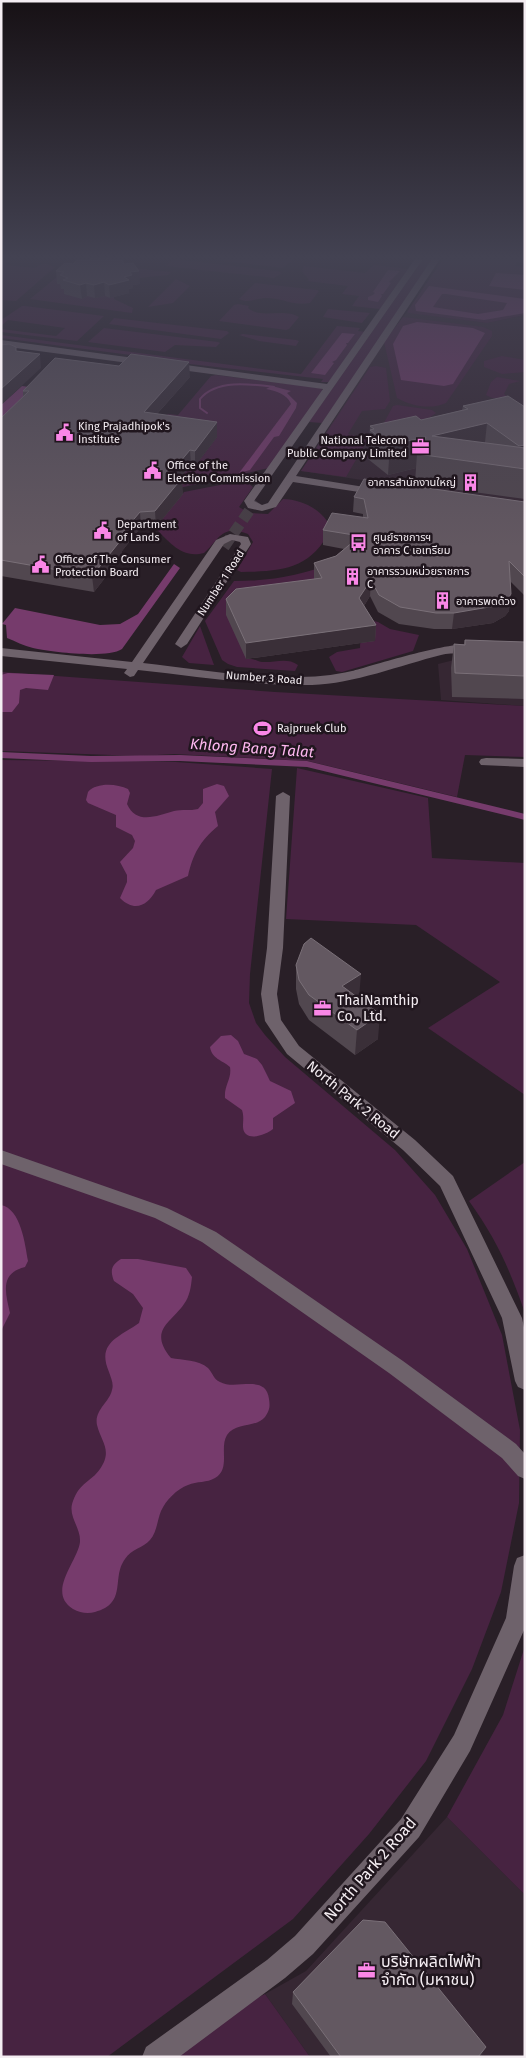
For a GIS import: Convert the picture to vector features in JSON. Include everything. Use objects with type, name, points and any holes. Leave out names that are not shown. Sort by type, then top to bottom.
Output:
[{"type":"street","points":[[80,355],[331,390],[345,396]]},
{"type":"street","points":[[331,390],[355,355]]},
{"type":"street","points":[[359,355],[305,421],[249,503],[255,507],[267,507],[272,504],[372,355]]},
{"type":"street","points":[[256,501],[293,446],[305,421]]},
{"type":"street","points":[[267,503],[304,448],[326,424]]},
{"type":"street","points":[[286,483],[326,481],[389,490]]},
{"type":"street","name":"Number 1 Road","points":[[132,670],[206,560],[223,538],[237,537],[247,542],[171,661]]},
{"type":"street","name":"Number 1 Road","points":[[149,644],[230,548],[171,661]]},
{"type":"street","points":[[149,644],[146,656],[149,659],[171,661]]},
{"type":"street","name":"Number 3 Road","points":[[1,660],[132,670],[171,661],[287,687],[330,687],[354,684],[459,656],[486,651]]},
{"type":"street","name":"Number 3 Road","points":[[1,652],[132,670]]},
{"type":"street","points":[[486,762],[525,763]]},
{"type":"street","name":"North Park 2 Road","points":[[283,796],[275,948],[269,994],[273,1021],[292,1050],[409,1146],[446,1181],[512,1318],[525,1381]]},
{"type":"street","points":[[1,1157],[151,1210],[209,1237],[396,1367],[509,1451],[525,1469]]},
{"type":"street","name":"North Park 2 Road","points":[[156,2057],[276,1969],[304,1945],[410,1828],[462,1743],[517,1619],[525,1566]]},
{"type":"shaded area","points":[[131,355],[155,355],[301,374],[315,355],[349,355],[329,382],[321,382],[323,379],[137,358],[138,356]]},
{"type":"shaded area","points":[[325,355],[340,355],[332,362],[334,363],[325,375],[311,373]]},
{"type":"shaded area","points":[[356,355],[368,355],[322,423],[309,422]]},
{"type":"shaded area","name":"National Telecom Public Company Limited","points":[[376,355],[525,355],[525,504],[301,471]]},
{"type":"shaded area","points":[[387,355],[479,355],[446,403],[428,407],[408,403],[397,398]]},
{"type":"shaded area","points":[[395,355],[471,355],[453,384],[444,386],[401,380]]},
{"type":"shaded area","points":[[502,356],[525,360],[525,372],[502,374],[484,367],[484,361]]},
{"type":"shaded area","points":[[370,367],[386,368],[390,401],[385,409],[362,411],[348,434],[368,439],[346,477],[301,471]]},
{"type":"shaded area","points":[[216,375],[321,388],[323,391],[269,468],[170,490],[191,465],[195,466],[217,437],[156,428],[168,414],[178,415],[211,376]]},
{"type":"shaded area","points":[[497,377],[520,381],[509,384],[504,394],[509,398],[492,398],[486,395],[491,382]]},
{"type":"shaded area","points":[[22,386],[92,396],[1,434],[1,405]]},
{"type":"shaded area","points":[[272,386],[291,391],[287,393],[297,403],[296,408],[279,436],[274,437],[250,470],[239,473],[291,404],[284,395],[266,389]]},
{"type":"shaded area","points":[[393,406],[432,410],[436,413],[372,458],[365,458]]},
{"type":"shaded area","points":[[235,482],[249,484],[253,487],[239,507],[249,513],[268,514],[283,499],[298,501],[312,507],[324,517],[331,529],[323,543],[314,553],[294,566],[270,571],[241,572],[237,570],[253,542],[248,534],[239,531],[226,532],[204,553],[189,554],[176,548],[155,528],[184,492]]},
{"type":"shaded area","points":[[334,562],[246,659],[262,662],[289,661],[298,665],[295,671],[237,667],[222,660],[205,621],[234,581],[285,577],[310,571]]},
{"type":"shaded area","points":[[174,564],[180,568],[122,649],[104,654],[65,653],[33,648],[7,638],[6,625],[2,624],[15,608],[100,625],[120,624],[138,614]]},
{"type":"shaded area","points":[[361,618],[378,622],[390,629],[419,635],[413,651],[342,672],[336,671],[329,657],[337,652],[360,648]]},
{"type":"shaded area","points":[[200,626],[214,665],[189,663],[182,657]]},
{"type":"shaded area","points":[[462,658],[525,660],[525,706],[441,700],[438,664]]},
{"type":"shaded area","name":"Rajpruek Club","points":[[1,672],[275,692],[525,706],[525,757],[465,755],[457,797],[308,761],[174,754],[140,756],[1,751]]},
{"type":"shaded area","points":[[8,673],[54,675],[48,690],[26,688],[20,690],[19,703],[12,712],[1,712],[1,675]]},
{"type":"shaded area","points":[[1,760],[176,762],[272,769],[250,974],[249,1003],[256,1023],[285,1057],[395,1150],[435,1195],[467,1249],[502,1335],[520,1430],[519,1503],[501,1592],[472,1669],[426,1761],[369,1834],[293,1919],[107,2057],[1,2057]]},
{"type":"shaded area","points":[[297,768],[428,798],[432,858],[525,863],[525,1095],[428,1028],[500,982],[416,925],[286,919]]},
{"type":"shaded area","points":[[217,784],[224,786],[229,796],[215,812],[218,826],[198,848],[188,876],[156,890],[149,900],[141,905],[136,906],[126,903],[120,898],[127,882],[127,875],[120,862],[133,848],[135,841],[132,835],[116,827],[116,815],[88,803],[86,800],[88,792],[102,785],[128,789],[130,793],[127,804],[131,811],[136,815],[148,817],[177,810],[198,809],[203,803],[203,789]]},
{"type":"shaded area","points":[[231,1035],[238,1041],[244,1054],[257,1059],[270,1081],[291,1091],[295,1103],[273,1118],[273,1129],[261,1135],[251,1136],[244,1132],[242,1110],[225,1098],[230,1067],[215,1057],[210,1047],[221,1036]]},
{"type":"shaded area","points":[[525,1162],[525,1313],[502,1255],[469,1201]]},
{"type":"shaded area","points":[[1,1205],[8,1208],[18,1220],[28,1261],[25,1267],[11,1274],[6,1284],[10,1313],[1,1331]]},
{"type":"shaded area","points":[[121,1259],[138,1259],[186,1268],[192,1277],[190,1291],[184,1304],[164,1328],[162,1340],[164,1348],[171,1358],[204,1365],[220,1382],[262,1387],[267,1391],[269,1410],[267,1415],[257,1423],[235,1428],[227,1435],[224,1446],[224,1464],[220,1474],[212,1480],[184,1487],[169,1499],[161,1511],[152,1537],[147,1543],[130,1553],[121,1566],[117,1589],[112,1603],[95,1612],[84,1613],[73,1609],[65,1602],[62,1594],[66,1576],[80,1542],[72,1506],[79,1490],[97,1473],[106,1456],[97,1420],[113,1388],[106,1362],[108,1347],[112,1341],[139,1323],[143,1308],[133,1294],[114,1281],[112,1268]]},
{"type":"shaded area","points":[[525,1646],[525,1895],[447,1817],[503,1715]]},
{"type":"shaded area","points":[[447,1817],[525,1895],[525,2057],[310,2057],[265,1994],[306,1971]]},
{"type":"shaded area","points":[[265,1994],[310,2057],[178,2057],[247,2003]]},
{"type":"building","points":[[1,355],[39,355],[1,389]]},
{"type":"building","points":[[130,355],[189,362],[144,412],[217,422],[195,451],[190,450],[169,475],[182,478],[155,511],[140,512],[117,539],[121,540],[92,576],[1,560],[1,418],[29,391],[23,391],[55,358],[119,366]]},
{"type":"building","points":[[508,396],[525,407],[525,445],[519,446],[487,423],[432,436],[525,448],[525,469],[417,454],[426,437],[390,445],[370,430],[374,429],[370,426],[416,416],[421,420],[468,409],[463,406]]},
{"type":"building","name":"อาคารรวมหน่วยราชการ C","points":[[364,479],[525,502],[525,577],[509,561],[511,594],[507,600],[495,606],[454,613],[436,613],[400,607],[379,595],[371,580],[359,598],[376,625],[246,643],[226,599],[236,589],[322,578],[314,563],[336,556],[360,536],[323,530],[332,513],[368,518],[364,499],[354,497]]},
{"type":"building","points":[[465,640],[525,642],[525,676],[455,673],[454,644],[465,645]]},
{"type":"building","points":[[311,938],[361,974],[342,986],[380,1014],[357,1030],[309,995],[299,980],[296,965],[304,944]]},
{"type":"building","name":"บริษัทผลิตไฟฟ้า จำกัด (มหาชน)","points":[[363,1920],[385,1922],[486,2047],[478,2057],[341,2057],[293,1992]]},
{"type":"waterway","points":[[207,413],[200,408],[200,399],[215,388],[234,384],[274,387]]},
{"type":"waterway","name":"Khlong Bang Talat","points":[[1,755],[91,759],[180,758],[307,764],[525,817]]},
{"type":"tunnel","points":[[224,547],[256,501]]},
{"type":"place","name":"King Prajadhipok's Institute","points":[[64,432]]},
{"type":"place","name":"National Telecom Public Company Limited","points":[[421,446]]},
{"type":"place","name":"Office of the Election Commission","points":[[153,471]]},
{"type":"place","name":"อาคารสำนักงานใหญ่","points":[[470,482]]},
{"type":"place","name":"Department of Lands","points":[[103,530]]},
{"type":"place","name":"ศูนย์ราชการฯ อาคาร C เอเทรียม","points":[[359,543]]},
{"type":"place","name":"Office of The Consumer Protection Board","points":[[41,565]]},
{"type":"place","name":"อาคารรวมหน่วยราชการ C","points":[[353,577]]},
{"type":"place","name":"อาคารพดด้วง","points":[[442,601]]},
{"type":"place","name":"Rajpruek Club","points":[[263,728]]},
{"type":"place","name":"ThaiNamthip Co., Ltd.","points":[[323,1008]]},
{"type":"place","name":"บริษัทผลิตไฟฟ้า จำกัด (มหาชน)","points":[[367,1970]]}]
